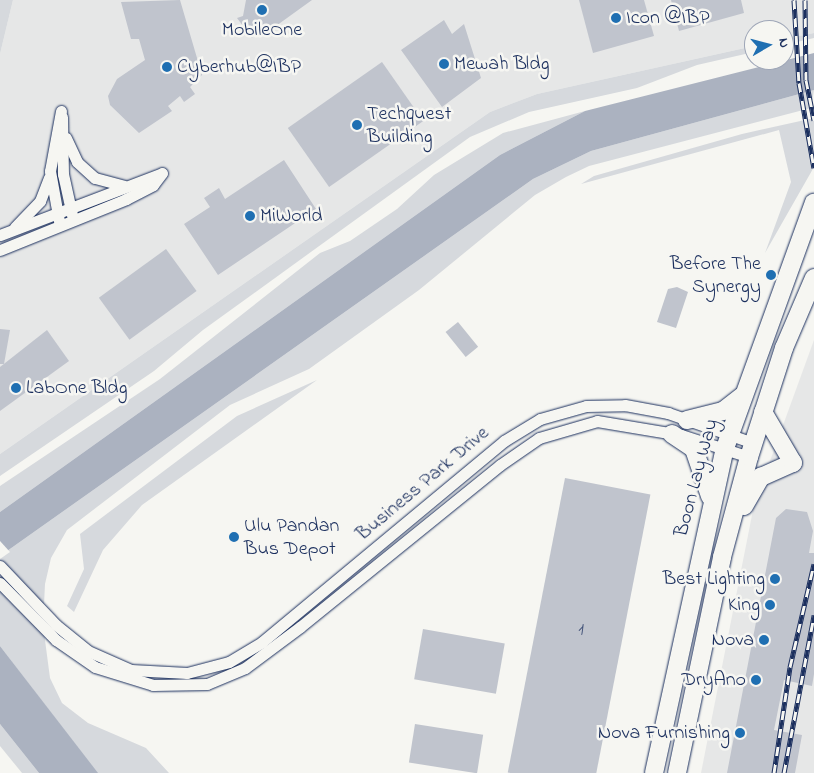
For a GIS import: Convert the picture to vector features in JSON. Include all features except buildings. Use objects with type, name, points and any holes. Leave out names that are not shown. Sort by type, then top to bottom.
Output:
[{"type":"main road","name":"Boon Lay Way","points":[[654,773],[711,499],[742,396],[814,203]]},
{"type":"main road","points":[[677,773],[722,557],[751,450],[763,412],[814,278]]},
{"type":"main road","points":[[688,420],[723,411],[742,396]]},
{"type":"main road","points":[[722,557],[753,486],[769,472],[793,463],[763,412]]},
{"type":"main road","points":[[672,434],[694,449],[711,499]]},
{"type":"street","points":[[5,233],[40,201],[49,178],[61,111],[65,136],[63,174],[74,221]]},
{"type":"street","points":[[65,136],[77,162],[95,178],[127,186]]},
{"type":"street","points":[[0,250],[60,227],[153,185],[162,173],[5,233]]},
{"type":"street","points":[[49,178],[60,227]]},
{"type":"street","name":"Business Park Drive","points":[[0,566],[56,625],[88,651],[117,665],[153,673],[207,670],[262,642],[528,425],[563,410],[603,405],[645,408],[688,420],[727,443]]},
{"type":"street","name":"Business Park Drive","points":[[0,583],[56,640],[95,668],[153,685],[207,684],[245,668],[539,438],[597,421],[727,443],[751,450]]},
{"type":"shaded area","points":[[0,0],[13,0],[0,54]]},
{"type":"shaded area","points":[[13,0],[814,0],[814,33],[794,37],[794,20],[744,20],[744,48],[537,94],[490,112],[0,454],[0,54]]},
{"type":"shaded area","points":[[814,33],[814,38],[794,43],[794,37]]},
{"type":"shaded area","points":[[744,48],[744,54],[697,65],[637,88],[529,112],[470,137],[203,330],[154,371],[0,476],[0,454],[490,112],[537,94]]},
{"type":"shaded area","points":[[814,53],[814,90],[591,151],[533,179],[0,556],[0,512],[500,155],[585,111],[747,70],[794,70],[794,58]]},
{"type":"shaded area","points":[[814,90],[811,108],[589,166],[535,195],[419,290],[309,369],[230,405],[67,530],[51,558],[45,584],[43,625],[50,678],[62,703],[88,723],[146,748],[169,773],[97,773],[0,646],[0,556],[533,179],[591,151]]},
{"type":"shaded area","points":[[585,111],[500,155],[0,512],[0,486],[160,379],[320,253],[350,241],[397,209],[434,175],[503,133]]},
{"type":"shaded area","points":[[814,118],[814,167],[765,253],[791,182],[779,130],[581,184],[594,176],[742,134]]},
{"type":"shaded area","points":[[814,340],[814,773],[701,773],[754,505]]},
{"type":"shaded area","points":[[317,380],[142,505],[103,550],[74,612],[67,606],[84,569],[80,534],[237,416]]},
{"type":"shaded area","points":[[0,646],[98,773],[39,773],[0,724]]},
{"type":"shaded area","points":[[0,724],[39,773],[22,773],[0,746]]},
{"type":"pier","points":[[0,541],[10,552],[0,559]]},
{"type":"railway","points":[[794,0],[799,83],[814,168]]},
{"type":"railway","points":[[805,0],[806,80],[814,120]]},
{"type":"railway","points":[[774,773],[790,667],[814,564]]},
{"type":"railway","points":[[784,773],[814,615]]},
{"type":"place","name":"MobileOne","points":[[262,10]]},
{"type":"place","name":"Icon @IBP","points":[[616,18]]},
{"type":"place","name":"Mewah Bldg","points":[[444,64]]},
{"type":"place","name":"Cyberhub@IBP","points":[[167,67]]},
{"type":"place","name":"Techquest Building","points":[[357,125]]},
{"type":"place","name":"MiWorld","points":[[250,216]]},
{"type":"place","name":"Before The Synergy","points":[[771,275]]},
{"type":"place","name":"LabOne Bldg","points":[[16,388]]},
{"type":"place","name":"Ulu Pandan Bus Depot","points":[[234,537]]},
{"type":"place","name":"Best Lighting","points":[[775,579]]},
{"type":"place","name":"King","points":[[770,605]]},
{"type":"place","name":"Nova","points":[[764,640]]},
{"type":"place","name":"DryAno","points":[[756,680]]},
{"type":"place","name":"Nova Furnishing","points":[[740,733]]}]
